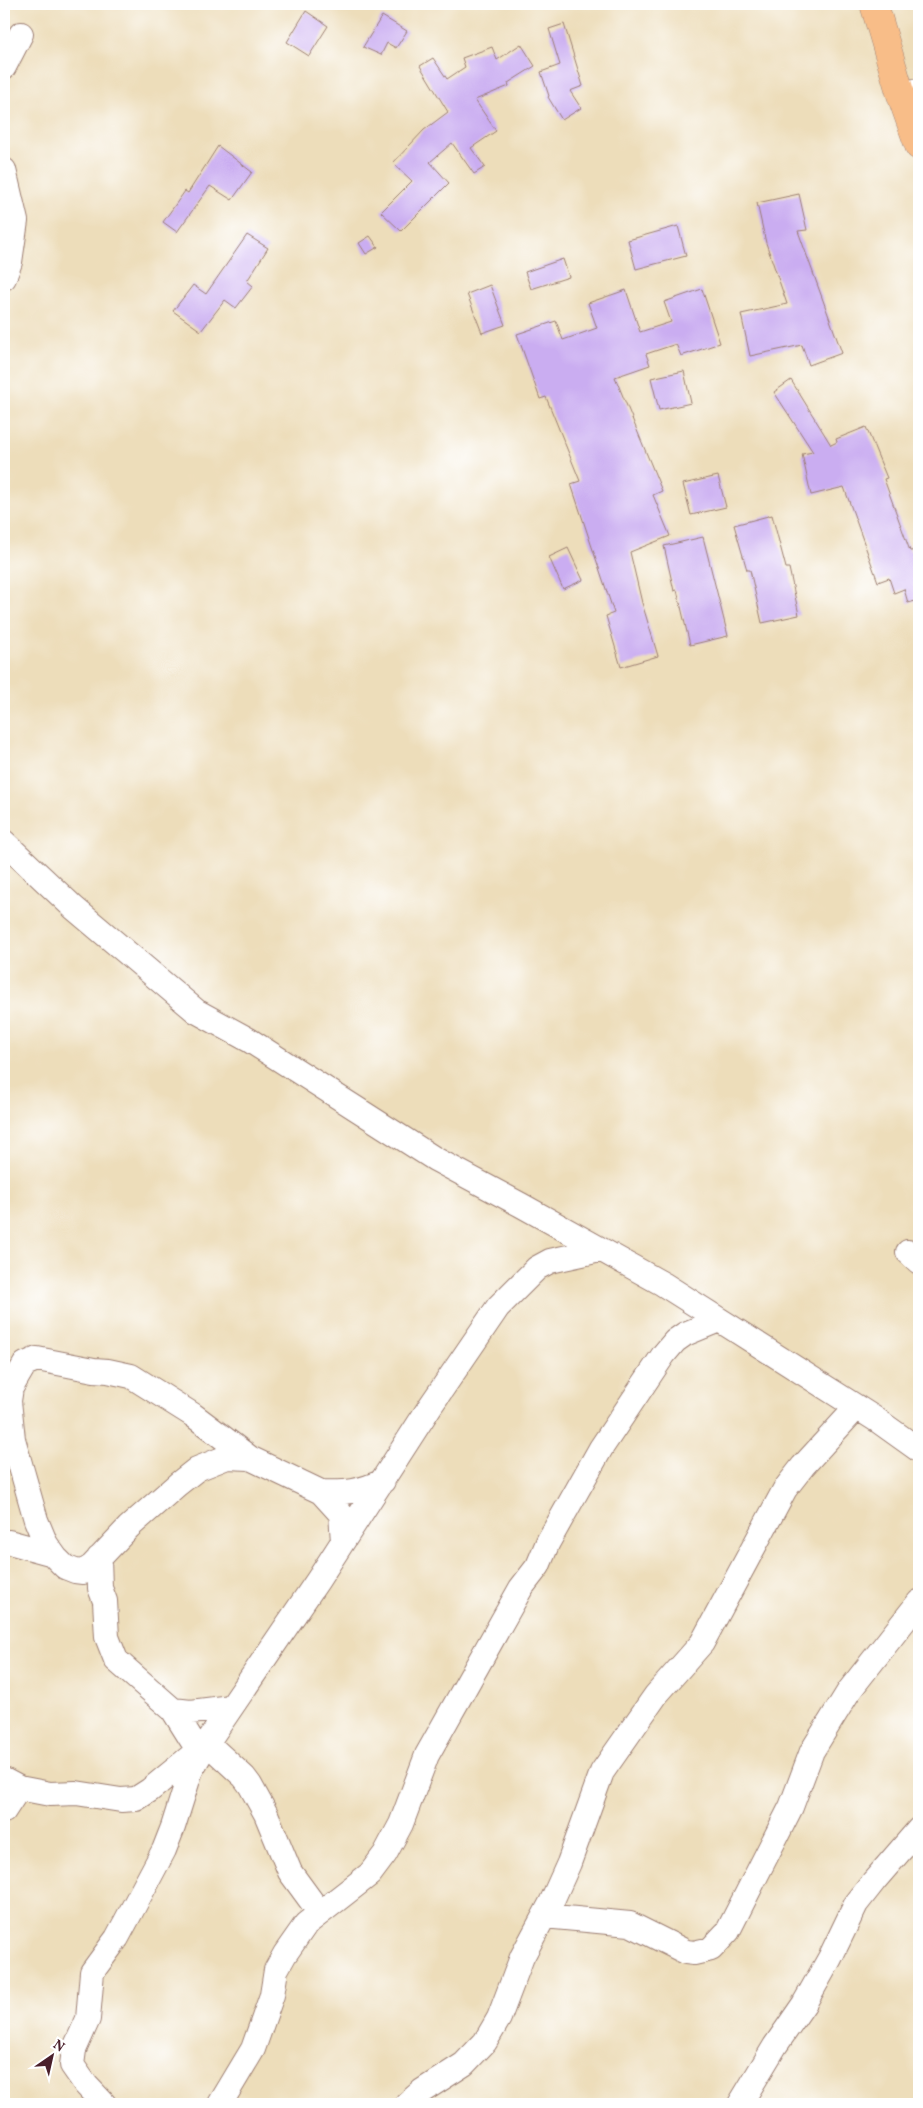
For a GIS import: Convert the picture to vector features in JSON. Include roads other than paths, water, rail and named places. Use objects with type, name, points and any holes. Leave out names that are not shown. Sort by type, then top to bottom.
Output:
[{"type":"main road","points":[[874,4],[910,91],[919,144]]},
{"type":"street","points":[[4,67],[21,34]]},
{"type":"street","points":[[4,170],[16,220],[10,262],[4,278]]},
{"type":"street","points":[[4,842],[74,908],[196,1011],[249,1040],[435,1158],[522,1204],[600,1250],[663,1284],[857,1407],[919,1450]]},
{"type":"street","points":[[104,2104],[86,2085],[72,2065],[74,2050],[88,2019],[92,1972],[117,1938],[164,1850],[191,1770],[202,1746],[231,1707],[343,1541],[431,1404],[498,1307],[537,1268],[550,1261],[600,1250]]},
{"type":"street","points":[[220,2104],[241,2071],[263,2024],[272,1995],[276,1970],[285,1954],[311,1912],[370,1874],[385,1854],[401,1824],[427,1755],[521,1588],[538,1566],[548,1542],[601,1448],[675,1341],[696,1328],[719,1320]]},
{"type":"street","points":[[250,1458],[227,1457],[197,1469],[152,1504],[91,1565],[76,1571],[65,1566],[53,1554],[46,1544],[36,1520],[13,1439],[9,1401],[11,1388],[25,1364],[37,1359],[131,1376],[193,1415],[250,1458],[321,1492],[341,1514],[343,1541]]},
{"type":"street","points":[[407,2104],[422,2091],[464,2064],[485,2042],[499,2018],[522,1957],[569,1863],[606,1766],[656,1695],[702,1643],[785,1489],[803,1466],[857,1407]]},
{"type":"street","points":[[321,1492],[357,1491],[383,1481]]},
{"type":"street","points":[[4,1543],[9,1542],[53,1554]]},
{"type":"street","points":[[91,1565],[105,1602],[107,1637],[116,1660],[172,1710],[202,1746],[244,1777],[266,1814],[290,1872],[311,1912]]},
{"type":"street","points":[[544,1916],[620,1922],[642,1929],[686,1952],[694,1954],[711,1949],[728,1931],[791,1807],[812,1751],[849,1691],[919,1602]]},
{"type":"street","points":[[172,1710],[191,1712],[231,1707]]},
{"type":"street","points":[[4,1811],[11,1784],[50,1794],[76,1793],[120,1800],[136,1800],[202,1746]]},
{"type":"street","points":[[740,2104],[775,2046],[804,2004],[830,1958],[856,1904],[919,1829]]}]
